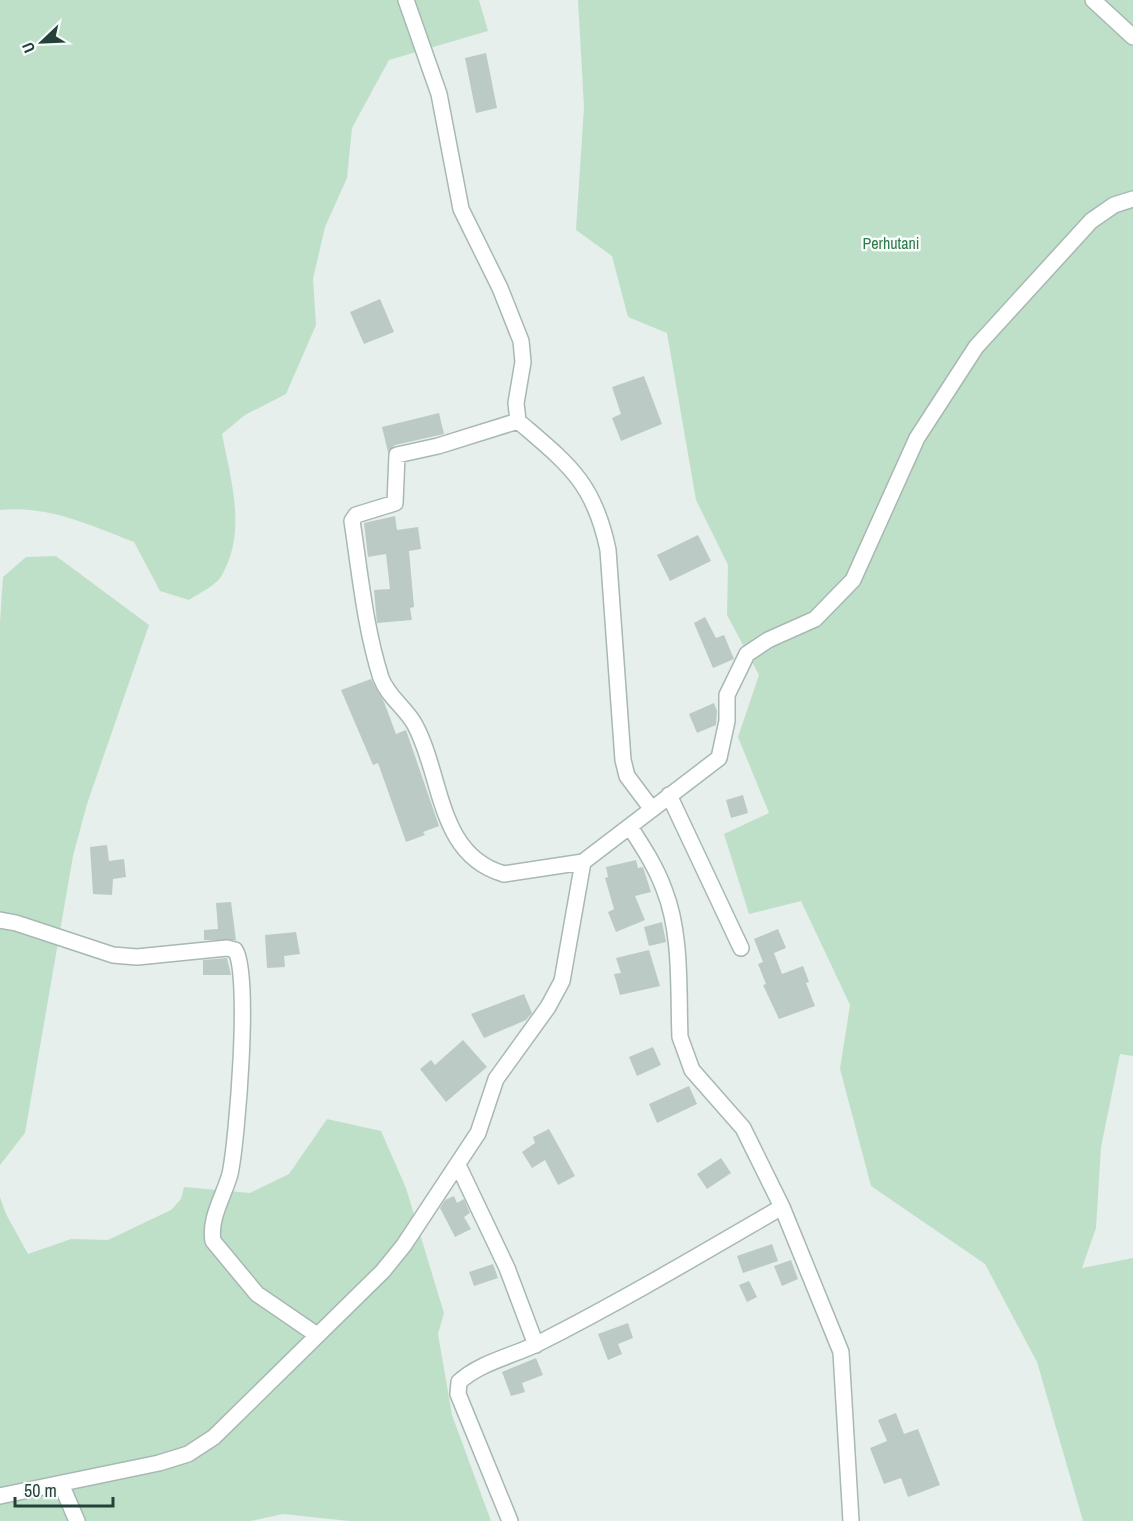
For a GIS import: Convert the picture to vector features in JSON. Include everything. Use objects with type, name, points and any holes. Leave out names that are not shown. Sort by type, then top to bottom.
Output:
[{"type":"street","points":[[405,0],[439,94],[461,209],[500,288],[521,341],[523,362],[516,403],[518,421],[567,463],[588,489],[602,520],[608,550],[623,760],[627,776],[651,808]]},
{"type":"street","points":[[1093,0],[1133,38]]},
{"type":"street","points":[[518,421],[438,446],[397,455],[395,503],[356,515],[352,521],[368,620],[382,680],[416,727],[461,846],[470,857],[504,874],[583,862],[630,827],[651,808],[719,759],[727,721],[727,695],[747,654],[768,640],[815,620],[853,580],[917,438],[976,346],[1091,221],[1114,205],[1133,199]]},
{"type":"street","points":[[669,795],[741,948]]},
{"type":"street","points":[[630,827],[652,862],[672,914],[680,1037],[686,1056],[692,1070],[744,1128],[782,1207],[841,1352],[851,1521]]},
{"type":"street","points":[[0,1496],[20,1490],[61,1484],[80,1478],[159,1463],[188,1454],[214,1437],[384,1271],[478,1133],[496,1080],[548,1007],[562,981],[583,862]]},
{"type":"street","points":[[0,920],[16,922],[113,955],[137,957],[227,948],[235,950],[241,962],[242,1004],[238,1102],[230,1173],[211,1232],[213,1241],[257,1294],[317,1335]]},
{"type":"street","points":[[458,1165],[507,1268],[536,1345]]},
{"type":"street","points":[[510,1521],[457,1388],[464,1377],[536,1345],[672,1271],[782,1207]]},
{"type":"street","points":[[61,1484],[77,1521]]},
{"type":"green space","points":[[0,0],[479,0],[488,31],[389,60],[352,128],[347,178],[325,227],[313,279],[316,325],[286,394],[245,415],[222,434],[233,488],[234,541],[230,558],[220,579],[189,600],[160,591],[134,542],[52,513],[18,509],[0,510]]},
{"type":"green space","name":"Perhutani","points":[[578,0],[1133,0],[1133,1056],[1120,1054],[1101,1147],[1096,1228],[1082,1268],[1133,1258],[1133,1521],[1083,1521],[1037,1362],[985,1264],[871,1186],[840,1069],[850,1005],[801,901],[749,914],[724,834],[769,813],[738,737],[759,675],[727,615],[728,565],[696,500],[667,333],[628,317],[612,256],[576,230],[584,107]]},
{"type":"green space","points":[[56,556],[149,625],[87,804],[73,856],[25,1133],[0,1165],[0,623],[3,577],[26,557]]},
{"type":"green space","points":[[327,1119],[381,1131],[406,1188],[444,1313],[438,1334],[452,1415],[491,1521],[349,1521],[283,1514],[250,1521],[0,1521],[0,1197],[6,1214],[28,1254],[71,1239],[108,1240],[171,1210],[181,1199],[184,1187],[250,1193],[289,1174]]},
{"type":"building","points":[[486,53],[497,108],[476,113],[465,58]]},
{"type":"building","points":[[380,299],[394,332],[364,344],[350,312]]},
{"type":"building","points":[[644,376],[662,424],[621,441],[612,418],[621,414],[612,387]]},
{"type":"building","points":[[439,413],[444,434],[395,445],[388,452],[382,427]]},
{"type":"building","points":[[395,516],[397,530],[418,527],[421,549],[409,551],[414,607],[410,608],[412,620],[377,623],[374,590],[390,589],[386,554],[368,557],[364,523]]},
{"type":"building","points":[[698,535],[711,561],[670,581],[657,555]]},
{"type":"building","points":[[705,617],[716,638],[724,635],[734,659],[713,668],[694,623]]},
{"type":"building","points":[[371,679],[384,702],[396,734],[406,730],[439,826],[423,832],[425,835],[406,842],[378,763],[373,765],[341,690]]},
{"type":"building","points":[[714,703],[717,711],[716,725],[697,733],[689,714]]},
{"type":"building","points":[[743,795],[748,813],[731,818],[726,800]]},
{"type":"building","points":[[107,845],[109,861],[124,859],[126,877],[113,879],[112,895],[93,894],[90,847]]},
{"type":"building","points":[[636,860],[638,868],[643,867],[651,892],[635,896],[645,920],[616,932],[608,912],[614,909],[605,878],[608,877],[606,867]]},
{"type":"building","points":[[231,902],[236,940],[204,940],[204,930],[218,929],[216,903]]},
{"type":"building","points":[[662,922],[666,942],[649,946],[644,927]]},
{"type":"building","points":[[778,929],[786,948],[774,953],[782,974],[803,966],[809,982],[806,983],[815,1006],[779,1019],[763,985],[766,984],[758,964],[763,962],[754,939]]},
{"type":"building","points":[[296,932],[300,954],[284,956],[285,967],[267,968],[265,935]]},
{"type":"building","points":[[649,950],[660,986],[620,995],[614,974],[621,973],[616,958]]},
{"type":"building","points":[[227,958],[231,975],[203,975],[203,960]]},
{"type":"building","points":[[524,994],[532,1013],[526,1020],[484,1038],[471,1014]]},
{"type":"building","points":[[463,1040],[487,1067],[446,1102],[420,1069],[431,1060],[435,1065]]},
{"type":"building","points":[[653,1047],[661,1065],[637,1076],[629,1057]]},
{"type":"building","points":[[689,1086],[697,1104],[657,1123],[649,1104]]},
{"type":"building","points":[[549,1129],[575,1176],[558,1185],[545,1160],[532,1168],[522,1152],[535,1143],[533,1137]]},
{"type":"building","points":[[721,1158],[731,1173],[707,1189],[697,1174]]},
{"type":"building","points":[[454,1196],[457,1203],[464,1199],[470,1213],[464,1217],[471,1229],[455,1237],[440,1208],[445,1200]]},
{"type":"building","points":[[772,1244],[778,1261],[743,1273],[737,1256]]},
{"type":"building","points":[[791,1260],[798,1279],[782,1286],[774,1266]]},
{"type":"building","points":[[493,1264],[498,1278],[474,1286],[469,1272]]},
{"type":"building","points":[[749,1281],[757,1297],[747,1302],[739,1285]]},
{"type":"building","points":[[628,1323],[633,1338],[618,1344],[622,1354],[608,1360],[598,1334]]},
{"type":"building","points":[[536,1358],[543,1375],[522,1383],[525,1392],[511,1396],[502,1372]]},
{"type":"building","points":[[896,1413],[904,1434],[918,1429],[940,1485],[908,1497],[901,1478],[884,1484],[870,1448],[887,1441],[878,1420]]}]
